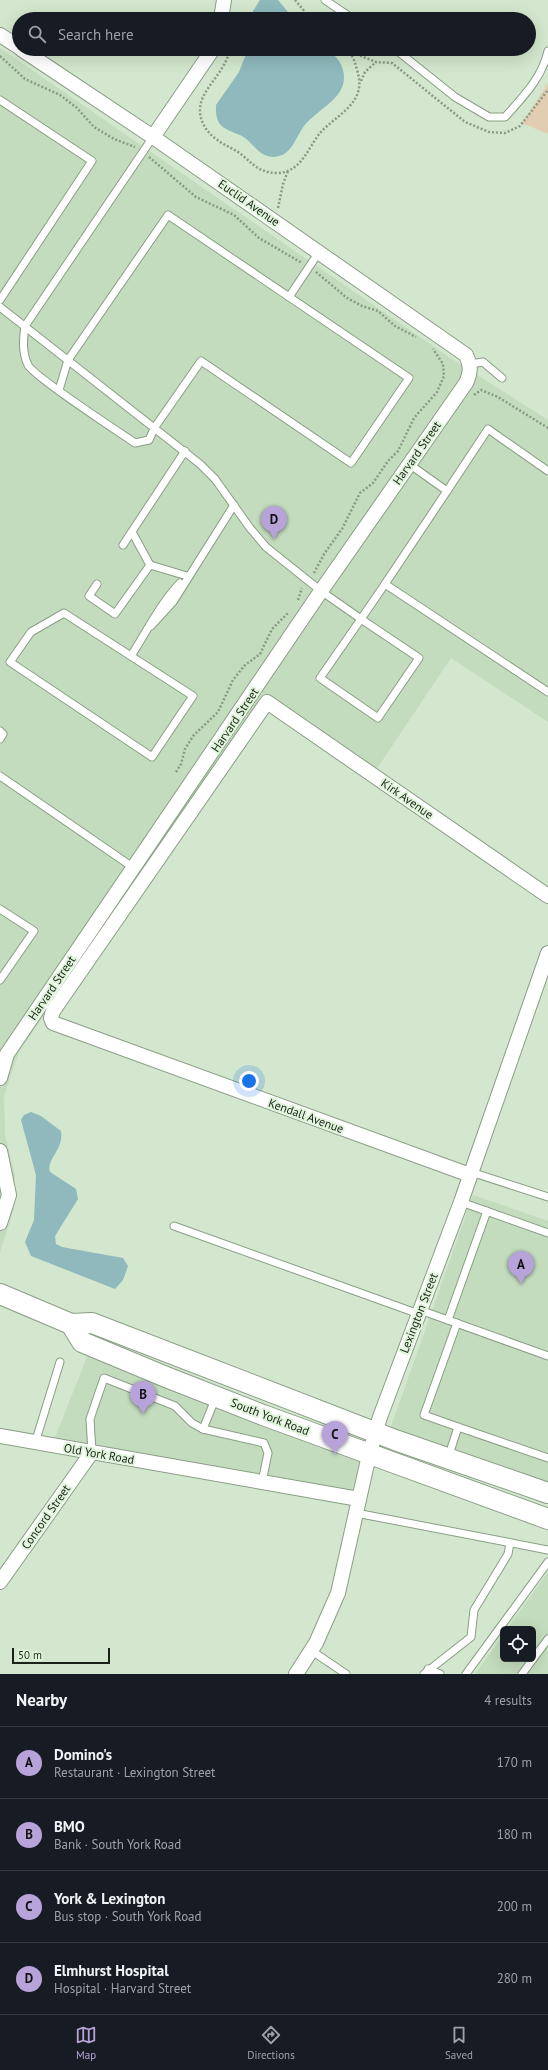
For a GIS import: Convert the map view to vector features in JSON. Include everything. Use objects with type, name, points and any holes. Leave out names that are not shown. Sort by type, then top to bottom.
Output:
[{"type":"main road","name":"South York Road","points":[[0,1294],[71,1324],[92,1323],[376,1433],[547,1490]]},
{"type":"main road","name":"South York Road","points":[[71,1324],[82,1342],[216,1397],[369,1455],[548,1519]]},
{"type":"street","points":[[221,12],[224,0]]},
{"type":"street","name":"Euclid Avenue","points":[[1,38],[12,44]]},
{"type":"street","name":"Euclid Avenue","points":[[32,56],[154,137],[320,252],[466,355],[470,364]]},
{"type":"street","points":[[154,137],[208,56]]},
{"type":"street","name":"Harvard Street","points":[[0,1078],[7,1054],[321,591],[466,383],[470,373],[470,364]]},
{"type":"street","name":"Harvard Street","points":[[52,1023],[51,1018],[53,1011],[267,702]]},
{"type":"street","name":"Kirk Avenue","points":[[267,702],[548,896]]},
{"type":"street","name":"Lexington Street","points":[[296,1674],[312,1651],[338,1593],[369,1455],[376,1433],[461,1202],[548,953]]},
{"type":"street","name":"Kendall Avenue","points":[[52,1023],[471,1173]]},
{"type":"street","points":[[0,1151],[9,1195],[0,1223]]},
{"type":"street","name":"Old York Road","points":[[0,1436],[262,1482]]},
{"type":"street","name":"Concord Street","points":[[0,1582],[92,1452]]},
{"type":"street","points":[[262,1482],[359,1499]]},
{"type":"lane","points":[[325,0],[343,12]]},
{"type":"lane","points":[[404,56],[455,97],[489,117],[505,117],[529,91],[545,65],[548,51]]},
{"type":"lane","points":[[0,100],[92,161],[0,300]]},
{"type":"lane","points":[[59,390],[68,360],[168,215],[409,378],[351,463],[201,361],[155,427],[149,440],[135,443],[59,390],[29,367],[22,348],[25,326],[154,137]]},
{"type":"lane","points":[[289,297],[320,252]]},
{"type":"lane","points":[[0,307],[185,451],[214,479],[266,547],[321,591],[361,619],[419,658],[378,718],[320,678],[361,619],[385,584],[488,429],[548,471]]},
{"type":"lane","points":[[470,364],[483,362],[502,378]]},
{"type":"lane","points":[[123,545],[185,451]]},
{"type":"lane","points":[[409,464],[447,491]]},
{"type":"lane","points":[[131,656],[151,626],[173,602],[187,576],[234,505]]},
{"type":"lane","points":[[132,532],[150,565],[187,576]]},
{"type":"lane","points":[[97,584],[89,596],[115,614],[150,565]]},
{"type":"lane","points":[[385,584],[548,692]]},
{"type":"lane","points":[[64,613],[131,656],[193,696],[152,757],[10,662],[31,632],[64,613]]},
{"type":"lane","points":[[0,731],[3,734],[0,739]]},
{"type":"lane","points":[[0,776],[134,868]]},
{"type":"lane","points":[[0,909],[34,931],[0,980]]},
{"type":"lane","points":[[471,1173],[548,1196]]},
{"type":"lane","points":[[461,1202],[548,1233]]},
{"type":"lane","points":[[448,1320],[487,1211]]},
{"type":"lane","points":[[174,1226],[420,1312],[457,1323],[548,1356]]},
{"type":"lane","points":[[457,1323],[424,1415],[548,1458]]},
{"type":"lane","points":[[35,1442],[60,1362]]},
{"type":"lane","points":[[92,1452],[90,1419],[104,1378],[175,1406],[192,1423],[203,1429],[264,1443],[268,1453],[262,1482]]},
{"type":"lane","points":[[203,1429],[216,1397]]},
{"type":"lane","points":[[448,1458],[458,1427]]},
{"type":"lane","points":[[356,1513],[548,1550]]},
{"type":"lane","points":[[426,1672],[471,1637],[474,1610],[508,1554],[510,1543]]},
{"type":"lane","points":[[466,1674],[548,1562]]},
{"type":"lane","points":[[536,1655],[548,1639]]},
{"type":"lane","points":[[312,1651],[346,1674]]},
{"type":"lane","points":[[522,1674],[531,1662]]},
{"type":"lane","points":[[426,1672],[440,1674]]},
{"type":"path","points":[[295,0],[305,12]]},
{"type":"path","points":[[0,56],[25,79],[60,95],[77,108],[94,127],[143,153],[160,164],[196,197],[234,215],[259,238],[309,268],[346,298],[362,306],[378,311],[394,326],[418,338]]},
{"type":"path","points":[[228,56],[224,67],[201,100],[200,118],[210,134],[239,152],[254,167],[266,172],[279,173],[288,170],[303,160],[322,132],[352,104],[358,94],[360,81],[369,67],[376,62]]},
{"type":"path","points":[[351,56],[360,81]]},
{"type":"path","points":[[276,222],[279,196],[288,170]]},
{"type":"path","points":[[297,603],[300,591],[342,529],[360,493],[373,483],[398,451],[414,418],[437,392],[444,376],[443,364],[429,345]]},
{"type":"path","points":[[472,397],[481,390],[498,397],[548,428]]},
{"type":"path","points":[[176,772],[181,764],[185,749],[193,736],[218,712],[233,680],[244,666],[260,654],[272,628],[292,608]]},
{"type":"shaded area","points":[[0,48],[449,357],[548,420],[548,722],[451,658],[376,770],[265,694],[19,1052],[4,1096],[5,1135],[15,1175],[14,1209],[0,1252]]},
{"type":"shaded area","points":[[548,83],[548,134],[522,123]]},
{"type":"shaded area","points":[[473,1195],[548,1221],[548,1491],[388,1435]]},
{"type":"shaded area","points":[[89,1352],[361,1454],[349,1503],[50,1450]]},
{"type":"shaded area","points":[[548,1572],[548,1674],[475,1674],[500,1639],[500,1662],[536,1662],[536,1626],[509,1626]]},
{"type":"water","points":[[260,0],[278,0],[288,12],[253,12]]},
{"type":"water","points":[[245,56],[335,56],[341,64],[344,79],[342,88],[337,95],[304,126],[289,150],[280,156],[274,157],[264,155],[242,136],[226,129],[219,123],[216,113],[216,105],[239,72]]},
{"type":"water","points":[[31,1112],[41,1116],[61,1131],[60,1144],[50,1163],[50,1172],[76,1189],[78,1199],[55,1236],[56,1244],[62,1247],[123,1258],[128,1266],[123,1280],[115,1289],[31,1256],[25,1242],[34,1220],[36,1175],[21,1120],[24,1115]]},
{"type":"place","name":"Elmhurst Hospital","points":[[274,539]]},
{"type":"place","name":"Domino's","points":[[521,1284]]},
{"type":"place","name":"BMO","points":[[143,1414]]},
{"type":"place","name":"York & Lexington","points":[[335,1454]]}]
